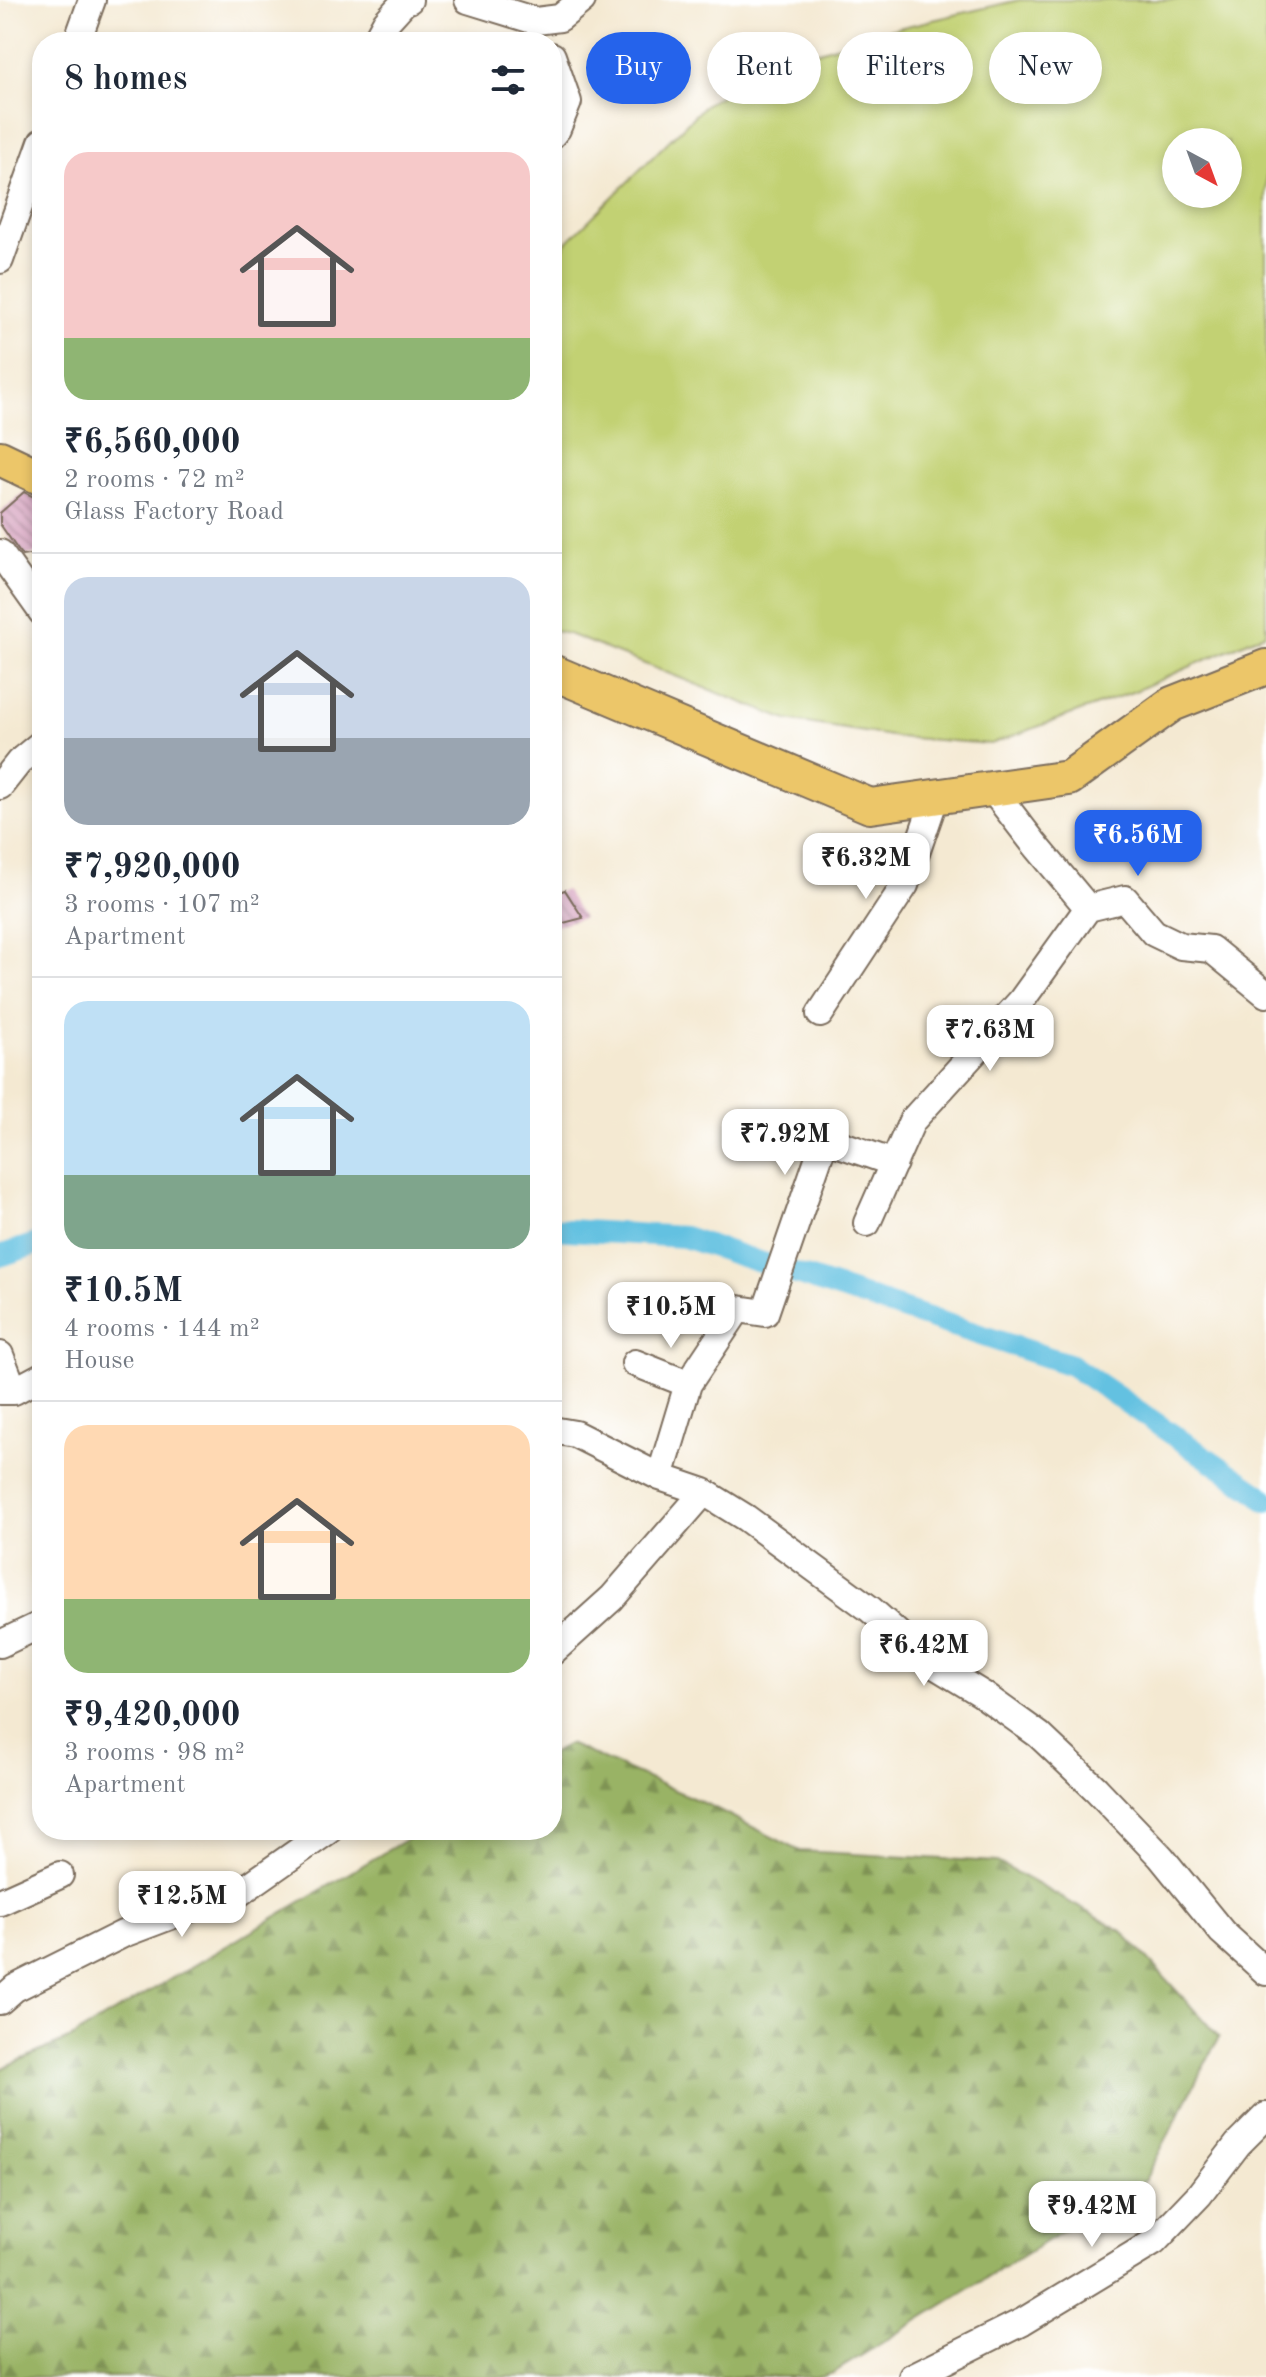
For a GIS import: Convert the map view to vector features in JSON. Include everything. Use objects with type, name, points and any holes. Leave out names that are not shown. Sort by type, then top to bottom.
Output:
[{"type":"main road","points":[[0,458],[32,473]]},
{"type":"main road","points":[[562,676],[870,806],[1069,778],[1172,704],[1266,667]]},
{"type":"street","points":[[81,32],[92,0]]},
{"type":"street","points":[[380,32],[386,22],[409,0]]},
{"type":"street","points":[[468,0],[541,31],[582,0]]},
{"type":"street","points":[[562,85],[568,102],[562,117]]},
{"type":"street","points":[[0,260],[10,199],[32,160]]},
{"type":"street","points":[[0,553],[32,598]]},
{"type":"street","points":[[0,786],[32,751]]},
{"type":"street","points":[[992,789],[1088,908]]},
{"type":"street","points":[[820,1014],[905,885],[935,798]]},
{"type":"street","points":[[867,1223],[912,1121],[1021,1001],[1088,908],[1125,899],[1154,933],[1181,946],[1211,949],[1266,994]]},
{"type":"street","points":[[660,1477],[688,1384],[738,1309],[765,1313],[825,1139],[894,1163]]},
{"type":"street","points":[[0,1355],[7,1391],[32,1380]]},
{"type":"street","points":[[635,1363],[688,1384]]},
{"type":"street","points":[[562,1432],[575,1434],[660,1477],[704,1492],[746,1518],[870,1609],[931,1663],[982,1694],[1039,1735],[1161,1857],[1222,1932],[1266,1972]]},
{"type":"street","points":[[562,1643],[612,1598],[704,1492]]},
{"type":"street","points":[[0,1644],[32,1629]]},
{"type":"street","points":[[0,2001],[15,1988],[123,1934],[239,1893],[315,1840]]},
{"type":"street","points":[[0,1902],[60,1875]]},
{"type":"street","points":[[912,2377],[1022,2322],[1154,2242],[1199,2195],[1238,2144],[1266,2116]]},
{"type":"green space","points":[[1019,0],[1266,0],[1266,633],[1135,691],[991,744],[897,737],[787,720],[562,633],[562,250],[706,104],[821,104],[821,50],[837,46],[837,104],[973,104],[973,32],[881,32]]},
{"type":"green space","points":[[568,1744],[711,1806],[800,1851],[997,1862],[1122,1931],[1219,2037],[1145,2180],[833,2373],[820,2377],[0,2377],[0,2069],[71,2038],[405,1840],[562,1840],[562,1747]]},
{"type":"building","points":[[24,492],[32,496],[32,554],[22,556],[0,524],[0,513]]},
{"type":"building","points":[[565,890],[583,918],[562,923],[562,891]]},
{"type":"waterway","points":[[562,1230],[684,1237],[1071,1365],[1266,1501]]},
{"type":"waterway","points":[[0,1256],[32,1245]]}]
